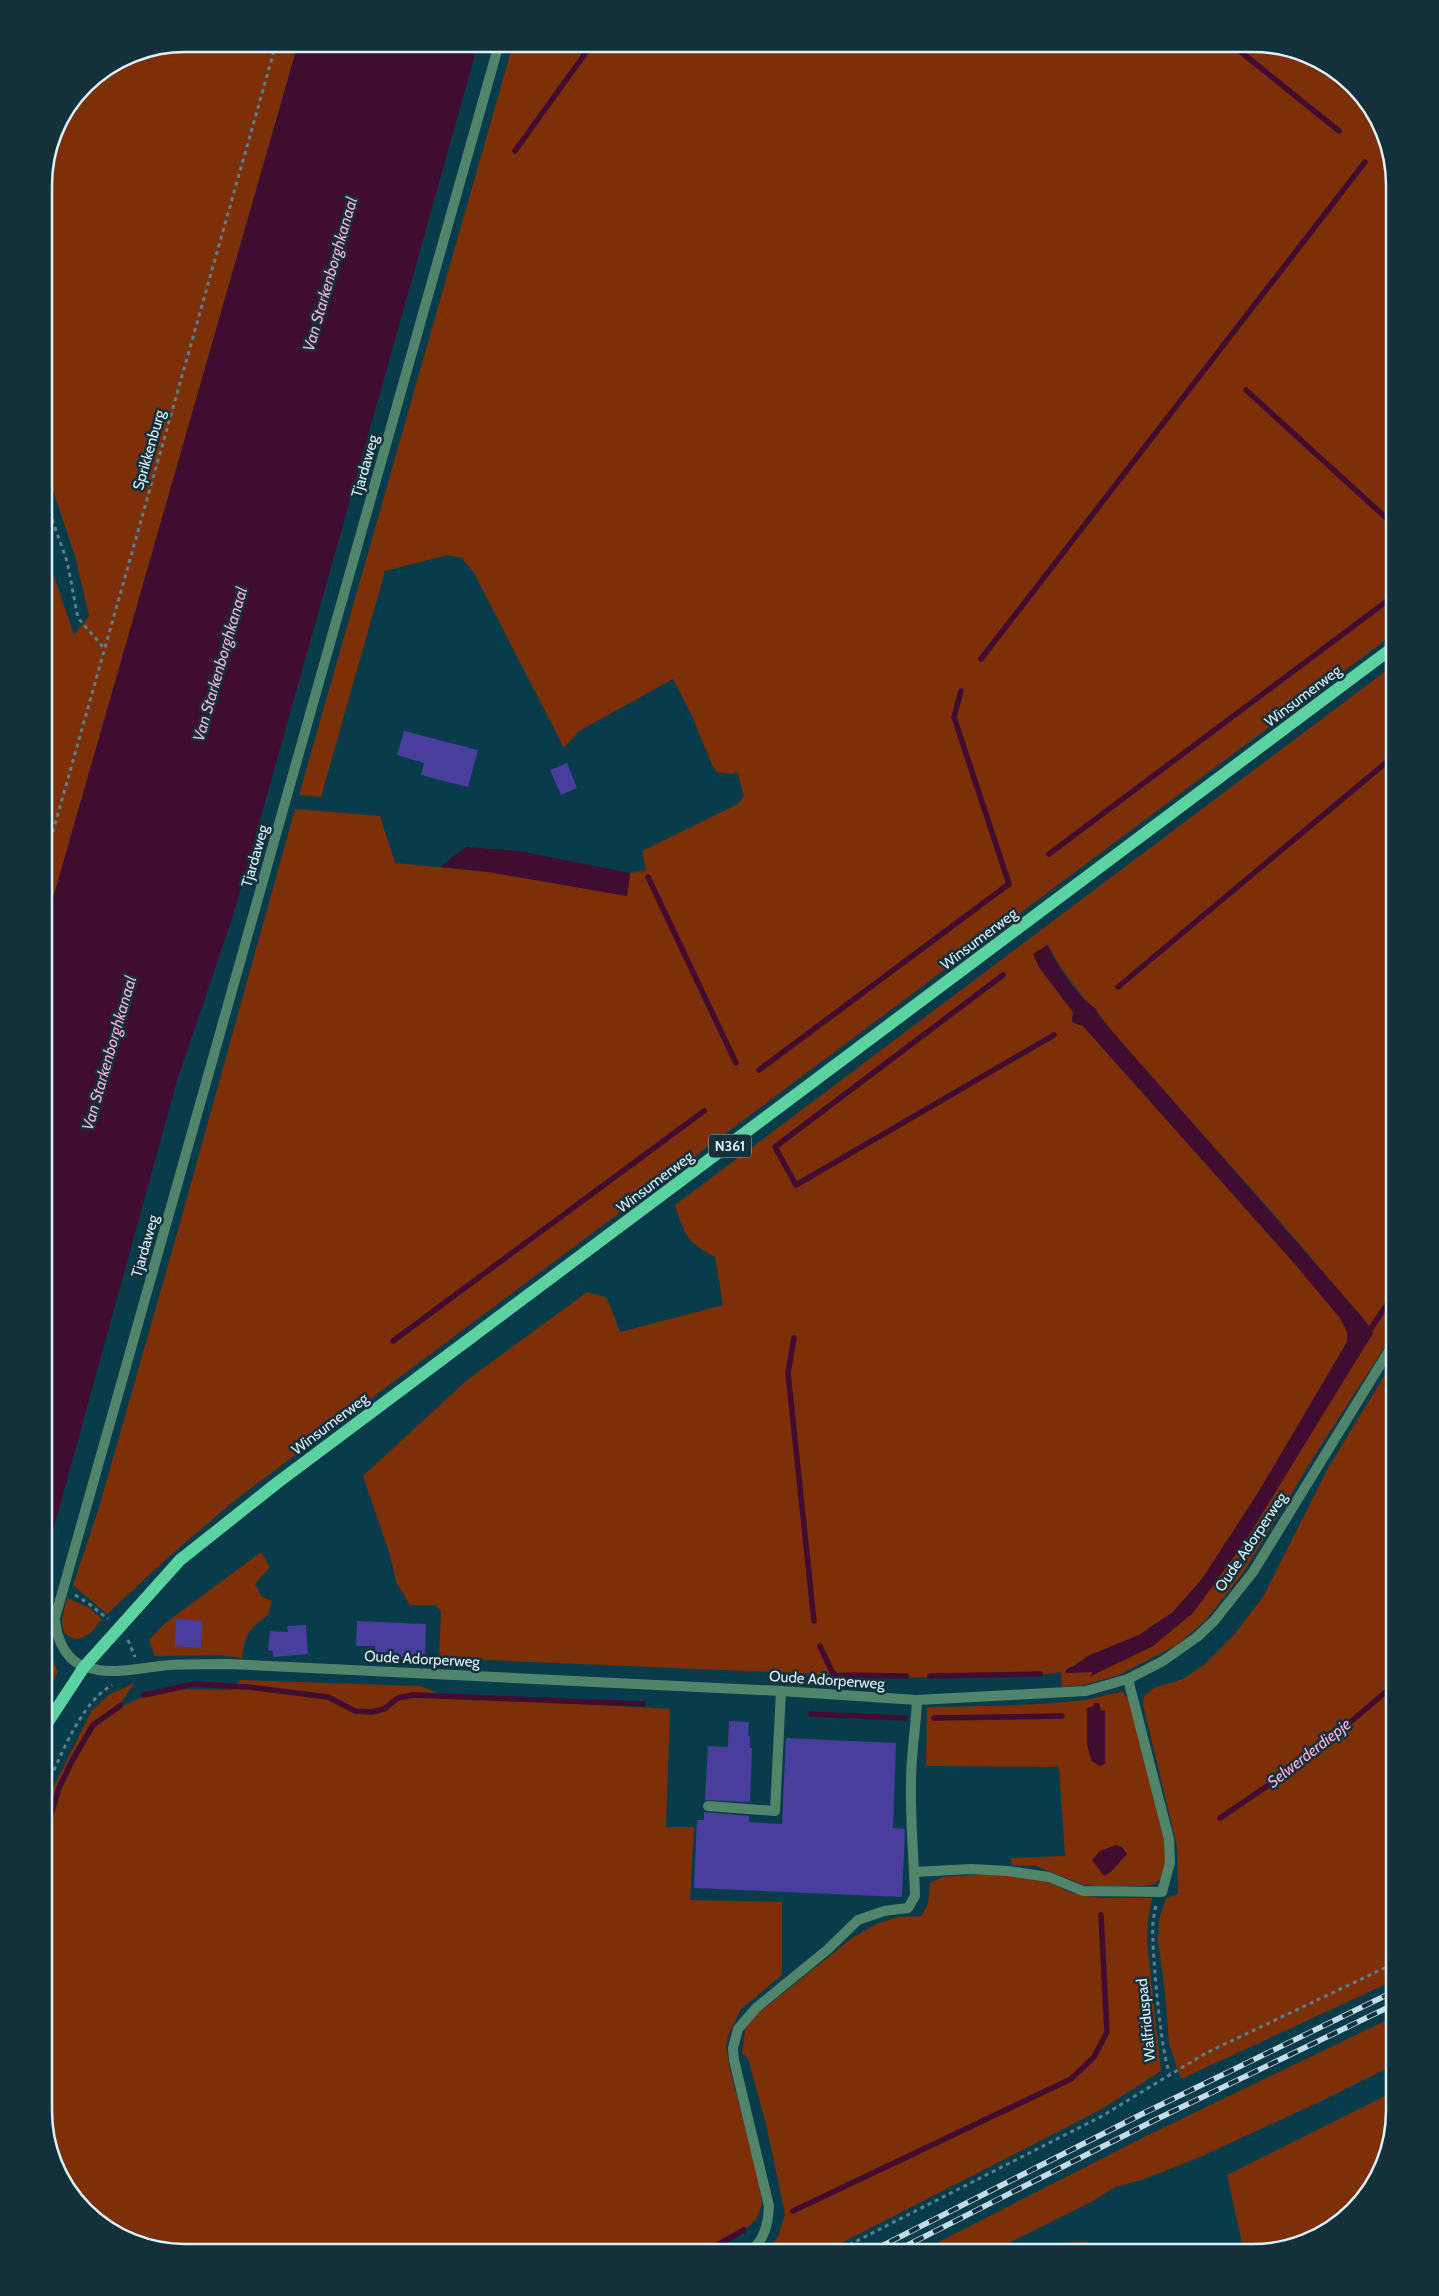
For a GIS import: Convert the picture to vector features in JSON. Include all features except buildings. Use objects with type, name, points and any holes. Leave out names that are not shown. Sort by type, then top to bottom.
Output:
[{"type":"main road","name":"Winsumerweg","points":[[53,1714],[84,1667],[180,1560],[270,1489],[1386,653]]},
{"type":"street","name":"Tjardaweg","points":[[84,1667],[73,1660],[62,1646],[58,1637],[55,1618],[497,52]]},
{"type":"street","name":"Oude Adorperweg","points":[[84,1667],[107,1670],[170,1665],[228,1664],[917,1700],[1086,1691],[1128,1679],[1162,1661],[1197,1636],[1214,1621],[1253,1572],[1386,1356]]},
{"type":"street","points":[[914,1872],[971,1868],[1008,1870],[1049,1877],[1083,1891],[1162,1892],[1170,1863],[1169,1839],[1128,1679]]},
{"type":"street","points":[[708,1806],[775,1811],[781,1692]]},
{"type":"street","points":[[758,2244],[762,2239],[766,2228],[769,2206],[734,2060],[733,2048],[738,2029],[756,2008],[827,1950],[858,1920],[884,1911],[908,1908],[915,1896],[911,1783],[912,1744],[916,1723],[917,1700]]},
{"type":"path","name":"Sprikkenburg","points":[[53,831],[274,52]]},
{"type":"path","points":[[53,522],[67,561],[78,618],[104,648]]},
{"type":"path","points":[[53,1774],[87,1708],[97,1696],[117,1683]]},
{"type":"path","name":"Walfriduspad","points":[[851,2244],[1102,2116],[1170,2073],[1167,2068],[1162,2041],[1153,1939],[1156,1908],[1162,1892]]},
{"type":"path","points":[[1170,2073],[1206,2053],[1386,1967]]},
{"type":"shaded area","points":[[186,52],[296,52],[53,899],[53,573],[74,635],[89,616],[75,556],[53,490],[53,177],[57,151],[66,127],[80,105],[98,86],[127,66],[151,57]]},
{"type":"shaded area","points":[[511,52],[1262,53],[1279,55],[1312,66],[1341,86],[1364,112],[1373,127],[1382,151],[1386,186],[1386,640],[234,1501],[172,1554],[107,1614],[73,1585],[98,1511],[295,809],[380,816],[395,863],[489,872],[627,896],[630,873],[646,870],[642,851],[738,804],[744,796],[737,772],[731,774],[717,772],[712,765],[692,716],[673,679],[579,731],[564,748],[474,573],[462,558],[448,555],[385,571],[321,797],[299,795]]},
{"type":"shaded area","points":[[1386,671],[1386,1345],[1315,1455],[1243,1573],[1206,1620],[1177,1645],[1119,1675],[1084,1685],[1062,1687],[1061,1672],[1022,1677],[890,1677],[439,1658],[441,1611],[435,1605],[410,1605],[396,1582],[390,1555],[363,1476],[467,1380],[587,1292],[607,1298],[620,1332],[723,1305],[715,1257],[692,1242],[681,1224],[675,1205]],"holes":[[[1048,945],[1059,965],[1088,1004],[1094,1007],[1113,1033],[1277,1218],[1371,1328],[1370,1339],[1358,1355],[1246,1540],[1153,1646],[1092,1675],[1092,1672],[1065,1673],[1067,1669],[1088,1656],[1139,1635],[1173,1612],[1202,1579],[1258,1493],[1347,1342],[1348,1332],[1340,1318],[1295,1264],[1083,1026],[1072,1022],[1073,1012],[1039,967],[1034,954]]]},
{"type":"shaded area","points":[[1386,1373],[1386,1984],[1181,2079],[1169,2044],[1165,1992],[1158,1941],[1159,1920],[1166,1898],[1178,1894],[1177,1846],[1143,1705],[1144,1696],[1154,1688],[1183,1679],[1205,1664],[1233,1636],[1263,1597],[1328,1468]]},
{"type":"shaded area","points":[[261,1552],[270,1567],[255,1584],[261,1596],[272,1601],[268,1615],[249,1632],[242,1658],[219,1655],[155,1656],[149,1640],[164,1624]]},
{"type":"shaded area","points":[[67,1598],[88,1607],[102,1619],[91,1633],[79,1639],[71,1637],[63,1630],[62,1618]]},
{"type":"shaded area","points":[[53,1661],[58,1672],[53,1681]]},
{"type":"shaded area","points":[[240,1680],[420,1686],[445,1696],[670,1709],[666,1827],[694,1827],[690,1900],[782,1902],[782,1975],[741,2009],[728,2036],[726,2046],[730,2070],[759,2180],[762,2205],[756,2220],[745,2229],[719,2244],[177,2243],[160,2241],[127,2230],[112,2221],[86,2198],[66,2169],[55,2136],[53,2119],[53,1788],[92,1710],[110,1694],[135,1683],[116,1709],[153,1692],[187,1689],[232,1690]]},
{"type":"shaded area","points":[[1123,1692],[1131,1704],[1162,1828],[1167,1855],[1162,1877],[1155,1884],[1144,1886],[1096,1886],[1081,1884],[1036,1866],[1012,1865],[1011,1858],[1065,1856],[1059,1767],[926,1766],[927,1707],[1046,1703],[1085,1700]],"holes":[[[1091,1706],[1101,1711],[1105,1710],[1105,1763]]]},
{"type":"shaded area","points":[[984,1874],[1021,1876],[1046,1881],[1072,1893],[1100,1898],[1152,1898],[1147,1941],[1161,2071],[1102,2109],[840,2244],[772,2244],[778,2237],[785,2214],[766,2124],[749,2062],[746,2056],[742,2054],[745,2030],[751,2019],[852,1938],[878,1923],[899,1917],[921,1916],[928,1904],[930,1883],[942,1877]]},
{"type":"shaded area","points":[[1386,2020],[1386,2068],[1315,2104],[1200,2157],[1142,2180],[1115,2187],[1091,2202],[1007,2244],[935,2244],[1146,2136]]},
{"type":"shaded area","points":[[1386,2096],[1384,2136],[1373,2169],[1364,2184],[1341,2210],[1312,2230],[1288,2239],[1242,2244],[1227,2175]]},
{"type":"shaded area","points":[[1086,2241],[1088,2244],[1060,2244]]},
{"type":"water","name":"Van Starkenborghkanaal","points":[[296,52],[476,52],[233,916],[178,1077],[53,1530],[53,899]]},
{"type":"water","points":[[466,847],[519,851],[630,873],[627,896],[489,872],[440,867]]},
{"type":"water","points":[[1047,945],[1074,988],[1096,1009],[1098,1015],[1363,1318],[1373,1333],[1246,1540],[1193,1613],[1153,1646],[1091,1676],[1092,1672],[1065,1673],[1067,1669],[1088,1656],[1139,1635],[1173,1612],[1202,1579],[1258,1493],[1347,1342],[1347,1332],[1340,1318],[1295,1264],[1083,1026],[1072,1022],[1073,1012],[1039,967],[1033,954]]},
{"type":"water","points":[[1094,1703],[1099,1703],[1101,1711],[1105,1710],[1105,1764],[1100,1766],[1091,1761],[1087,1743],[1087,1708],[1093,1706]]},
{"type":"water","points":[[1116,1845],[1122,1847],[1127,1854],[1111,1872],[1104,1876],[1092,1860],[1100,1851]]},
{"type":"waterway","points":[[515,151],[586,52]]},
{"type":"waterway","points":[[1242,53],[1339,131]]},
{"type":"waterway","points":[[981,659],[1365,162]]},
{"type":"waterway","points":[[1246,390],[1386,518]]},
{"type":"waterway","points":[[1049,854],[1386,602]]},
{"type":"waterway","points":[[759,1070],[1009,884],[954,717],[961,691]]},
{"type":"waterway","points":[[1118,987],[1386,763]]},
{"type":"waterway","points":[[648,877],[736,1063]]},
{"type":"waterway","points":[[1003,975],[775,1147],[796,1185],[1054,1035]]},
{"type":"waterway","points":[[393,1341],[704,1111]]},
{"type":"waterway","points":[[1368,1333],[1386,1306]]},
{"type":"waterway","points":[[794,1338],[788,1373],[814,1621]]},
{"type":"waterway","points":[[820,1646],[832,1672],[836,1675],[906,1676]]},
{"type":"waterway","points":[[930,1676],[1040,1674]]},
{"type":"waterway","points":[[144,1695],[194,1684],[248,1687],[328,1697],[355,1711],[371,1712],[384,1709],[398,1698],[413,1695],[643,1704]]},
{"type":"waterway","name":"Selwerderdiepje","points":[[1220,1818],[1306,1760],[1386,1692]]},
{"type":"waterway","points":[[53,1808],[59,1788],[72,1761],[93,1725],[120,1706]]},
{"type":"waterway","points":[[811,1714],[905,1718]]},
{"type":"waterway","points":[[934,1718],[1062,1716]]},
{"type":"waterway","points":[[793,2211],[1071,2079],[1094,2057],[1107,2032],[1101,1915]]},
{"type":"waterway","points":[[720,2244],[744,2230]]},
{"type":"railway","points":[[886,2244],[1144,2113],[1386,1995]]},
{"type":"railway","points":[[910,2244],[1157,2119],[1386,2008]]}]
